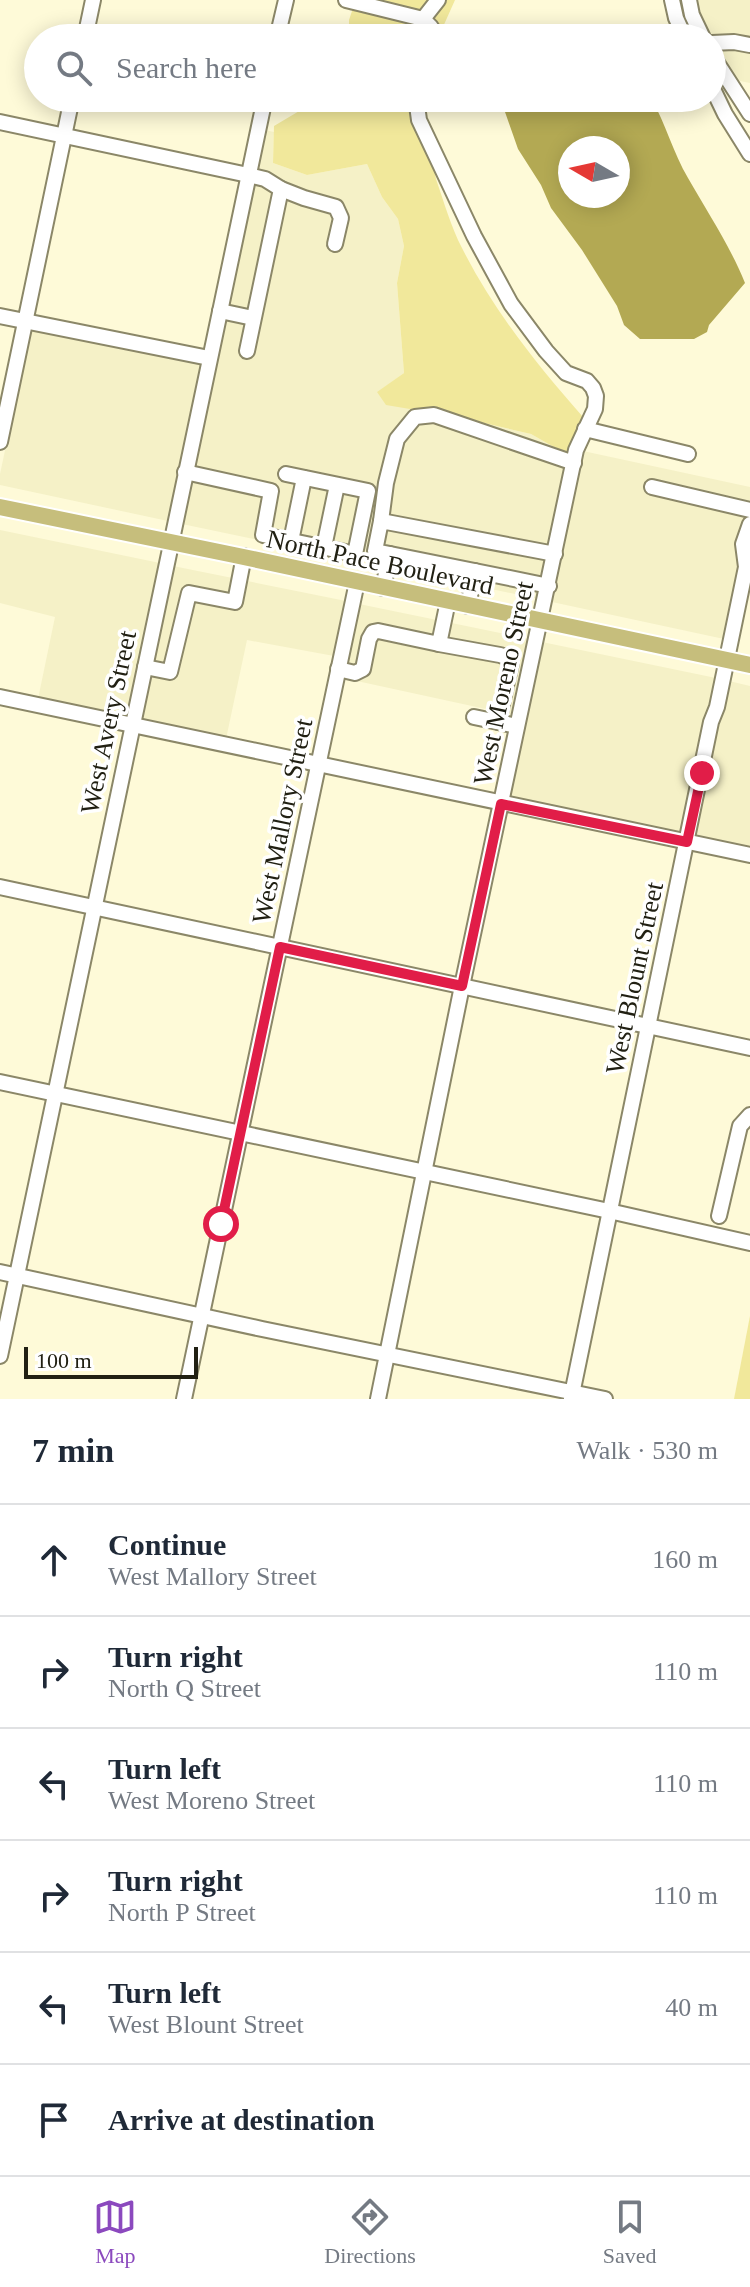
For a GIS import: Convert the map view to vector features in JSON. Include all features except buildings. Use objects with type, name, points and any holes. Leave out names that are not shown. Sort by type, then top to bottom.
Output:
[{"type":"main road","name":"North Pace Boulevard","points":[[0,507],[750,665]]},
{"type":"street","points":[[88,24],[93,0]]},
{"type":"street","points":[[280,24],[286,0]]},
{"type":"street","points":[[346,0],[423,19],[428,24]]},
{"type":"street","points":[[423,19],[438,0]]},
{"type":"street","points":[[672,0],[679,24]]},
{"type":"street","points":[[689,0],[696,24]]},
{"type":"street","points":[[726,42],[750,45]]},
{"type":"street","points":[[726,77],[750,114]]},
{"type":"street","points":[[0,442],[69,112]]},
{"type":"street","name":"West Avery Street","points":[[0,1356],[262,112]]},
{"type":"street","name":"West Moreno Street","points":[[378,1399],[576,450],[595,409],[596,396],[587,381],[566,373],[523,322],[481,249],[418,112]]},
{"type":"street","points":[[724,112],[750,154]]},
{"type":"street","points":[[0,122],[265,179],[281,189],[336,207],[341,218],[335,244]]},
{"type":"street","points":[[247,351],[281,189]]},
{"type":"street","points":[[220,311],[253,318]]},
{"type":"street","points":[[0,316],[209,358]]},
{"type":"street","points":[[549,586],[375,551],[386,483],[397,439],[415,417],[434,415],[574,463]]},
{"type":"street","points":[[585,429],[688,454]]},
{"type":"street","points":[[185,472],[271,491],[263,535],[355,554],[368,491],[286,474]]},
{"type":"street","points":[[291,541],[304,478]]},
{"type":"street","points":[[324,547],[337,485]]},
{"type":"street","points":[[652,487],[750,510]]},
{"type":"street","points":[[381,521],[555,554]]},
{"type":"street","name":"West Blount Street","points":[[572,1396],[711,722],[748,564],[743,544],[750,524]]},
{"type":"street","points":[[383,588],[390,554]]},
{"type":"street","points":[[145,667],[170,672],[189,593],[235,602],[244,556]]},
{"type":"street","points":[[468,606],[475,571]]},
{"type":"street","name":"West Mallory Street","points":[[184,1399],[357,582]]},
{"type":"street","points":[[439,644],[448,601]]},
{"type":"street","points":[[338,669],[355,673],[363,669],[373,632],[500,655],[509,658],[511,663],[498,722]]},
{"type":"street","points":[[0,697],[750,855]]},
{"type":"street","points":[[474,717],[517,726]]},
{"type":"street","points":[[0,887],[750,1048]]},
{"type":"street","points":[[0,1082],[750,1243]]},
{"type":"street","points":[[719,1216],[740,1126],[750,1115]]},
{"type":"street","points":[[0,1272],[572,1396],[605,1399]]},
{"type":"shaded area","points":[[372,0],[455,0],[444,24],[431,24]]},
{"type":"shaded area","points":[[695,0],[750,0],[750,83],[735,80],[726,65],[726,24],[704,24]]},
{"type":"shaded area","points":[[353,8],[414,24],[349,24]]},
{"type":"shaded area","points":[[298,112],[411,112],[431,158],[451,223],[474,271],[517,337],[583,417],[568,455],[531,434],[386,405],[377,392],[404,373],[397,283],[404,246],[398,219],[382,197],[367,164],[307,175],[273,163],[274,126]]},
{"type":"shaded area","points":[[505,112],[658,112],[683,168],[745,283],[709,325],[707,332],[694,339],[640,339],[624,325],[617,306],[551,208],[541,185],[518,149]]},
{"type":"shaded area","points":[[265,130],[274,132],[273,163],[307,175],[367,164],[382,197],[398,219],[404,246],[397,283],[404,373],[378,392],[458,417],[531,434],[568,455],[539,599],[182,524]]},
{"type":"shaded area","points":[[31,328],[201,363],[168,521],[0,485]]},
{"type":"shaded area","points":[[583,451],[750,487],[750,501],[737,542],[739,569],[724,639],[552,602]]},
{"type":"shaded area","points":[[0,530],[160,563],[127,718],[38,699],[55,617],[0,603]]},
{"type":"shaded area","points":[[173,566],[346,601],[334,656],[247,640],[226,739],[140,721]]},
{"type":"shaded area","points":[[359,604],[529,639],[513,715],[343,678]]},
{"type":"shaded area","points":[[542,642],[716,678],[682,835],[509,799]]},
{"type":"shaded area","points":[[729,681],[750,686],[750,849],[695,837]]},
{"type":"shaded area","points":[[750,1316],[750,1399],[734,1399]]},
{"type":"route","points":[[221,1224],[280,947],[462,986],[501,804],[687,842],[702,773]]}]
